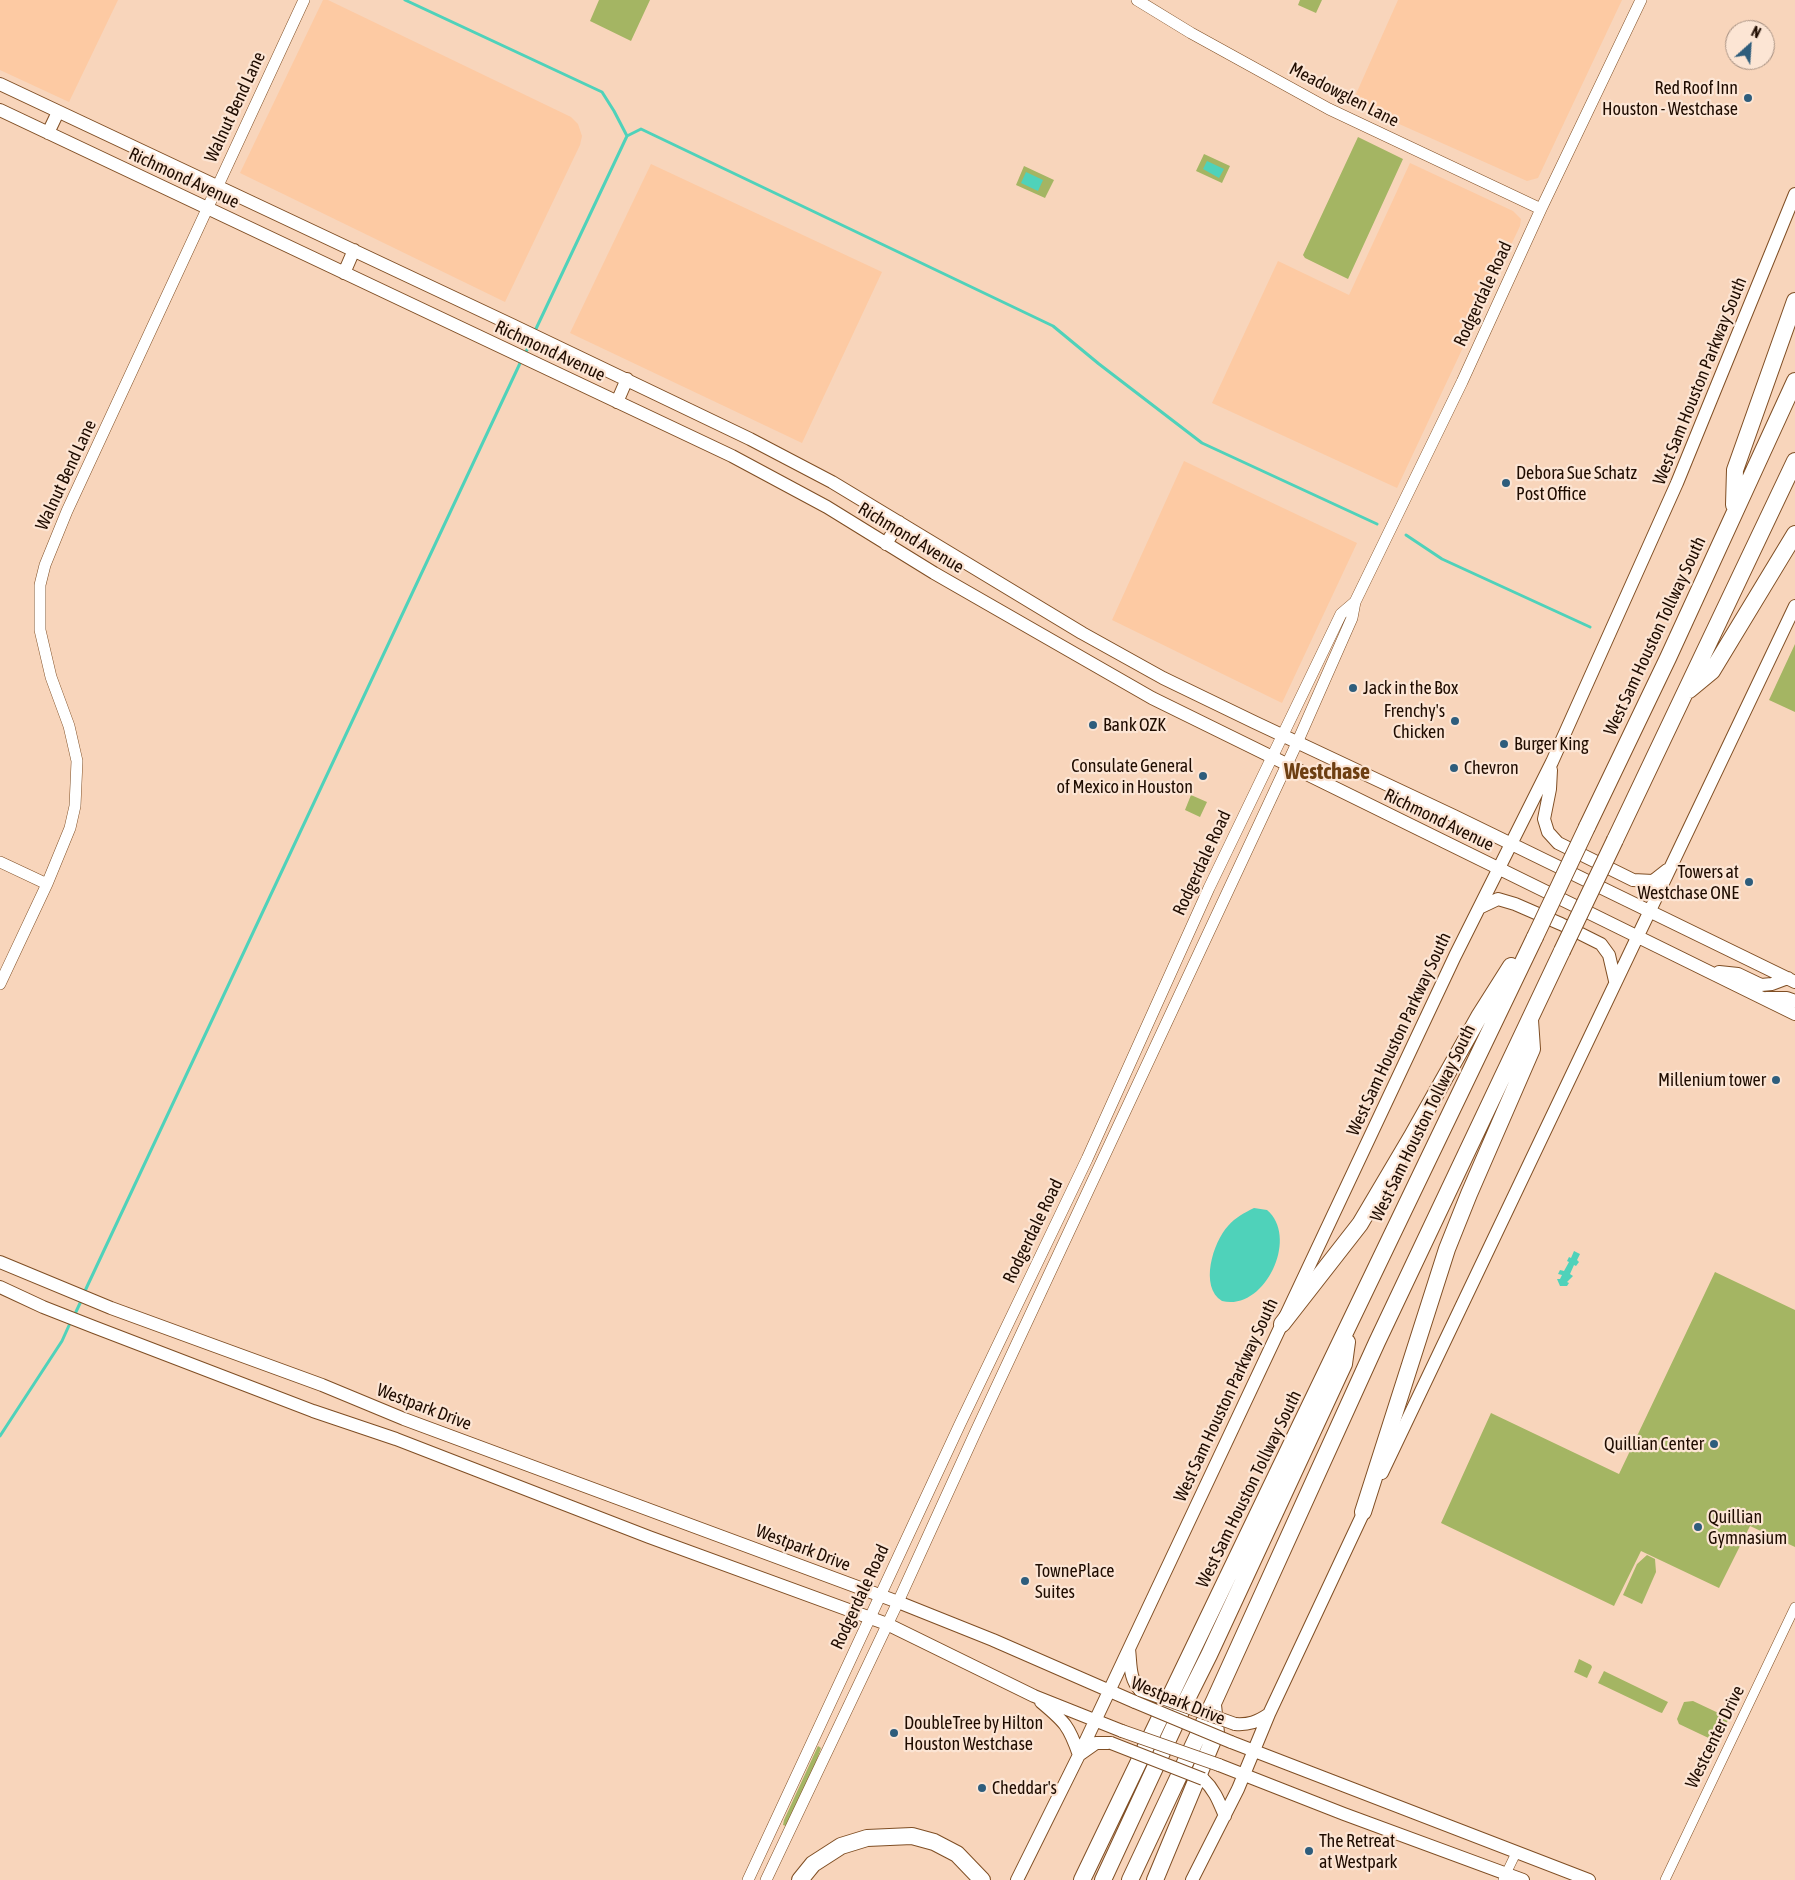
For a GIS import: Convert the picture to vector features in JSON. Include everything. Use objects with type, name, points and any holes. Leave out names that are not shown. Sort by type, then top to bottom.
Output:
[{"type":"highway","points":[[1734,512],[1735,470],[1795,301]]},
{"type":"highway","name":"West Sam Houston Tollway South","points":[[1082,1880],[1349,1325],[1532,936],[1553,898],[1668,658],[1795,381]]},
{"type":"highway","points":[[1130,1880],[1213,1705],[1377,1342],[1795,461]]},
{"type":"highway","points":[[1685,693],[1712,671],[1795,534]]},
{"type":"highway","points":[[1282,1324],[1360,1224],[1480,1016],[1532,936]]},
{"type":"highway","points":[[1363,1512],[1447,1249],[1472,1185],[1532,1049],[1530,1019]]},
{"type":"highway","points":[[1103,1880],[1344,1364],[1349,1325]]},
{"type":"highway","points":[[1155,1880],[1216,1733],[1213,1705]]},
{"type":"highway","points":[[800,1880],[813,1864],[840,1846],[867,1838],[912,1836],[934,1842],[957,1854],[982,1880]]},
{"type":"main road","name":"Richmond Avenue","points":[[0,84],[627,379],[750,439],[832,482],[1031,602],[1163,678],[1791,980]]},
{"type":"main road","name":"Richmond Avenue","points":[[0,110],[732,456],[827,507],[886,544],[1152,698],[1795,1014]]},
{"type":"main road","points":[[48,133],[58,112]]},
{"type":"main road","name":"West Sam Houston Parkway South","points":[[1017,1880],[1079,1755],[1479,908],[1552,762],[1677,483],[1795,194]]},
{"type":"main road","points":[[344,273],[354,250]]},
{"type":"main road","points":[[616,402],[627,379]]},
{"type":"main road","points":[[732,456],[750,439]]},
{"type":"main road","points":[[886,544],[899,522]]},
{"type":"main road","points":[[1019,622],[1031,602]]},
{"type":"main road","points":[[1192,1880],[1244,1776],[1269,1714],[1363,1512],[1795,606]]},
{"type":"main road","points":[[1152,698],[1163,678]]},
{"type":"main road","points":[[1552,762],[1550,789],[1544,819],[1548,832],[1558,842],[1634,880],[1653,881],[1670,867]]},
{"type":"main road","points":[[1479,908],[1498,899],[1515,904],[1601,944],[1609,955],[1615,981]]},
{"type":"main road","points":[[1708,970],[1738,974],[1761,985],[1791,980]]},
{"type":"main road","points":[[1764,998],[1787,998],[1795,1001]]},
{"type":"main road","name":"Westpark Drive","points":[[0,1262],[112,1308],[322,1385],[404,1419],[898,1602],[994,1640],[1108,1691],[1231,1742],[1589,1880]]},
{"type":"main road","points":[[0,1287],[42,1307],[313,1411],[396,1439],[649,1537],[887,1624],[1034,1696],[1122,1731],[1219,1765],[1505,1877],[1524,1880]]},
{"type":"main road","points":[[1129,1649],[1131,1676],[1133,1682],[1140,1690],[1235,1724],[1247,1725],[1258,1722],[1269,1714]]},
{"type":"main road","points":[[1034,1696],[1067,1725],[1072,1733],[1079,1755],[1096,1743],[1111,1743],[1203,1779],[1218,1797],[1225,1816]]},
{"type":"street","name":"Walnut Bend Lane","points":[[0,984],[70,828],[75,806],[77,761],[69,726],[51,677],[40,630],[40,585],[44,572],[67,511],[304,0]]},
{"type":"street","name":"Meadowglen Lane","points":[[1137,0],[1191,34],[1313,100],[1541,209]]},
{"type":"street","name":"Rodgerdale Road","points":[[766,1879],[898,1602],[1297,743],[1352,618],[1355,602],[1478,347],[1541,209],[1641,0]]},
{"type":"street","name":"Rodgerdale Road","points":[[750,1875],[960,1424],[1087,1159],[1209,888],[1341,614],[1355,602]]},
{"type":"street","points":[[0,862],[46,884]]},
{"type":"street","points":[[1209,888],[1224,900]]},
{"type":"street","points":[[1139,1044],[1154,1051]]},
{"type":"street","points":[[1087,1159],[1100,1165]]},
{"type":"street","points":[[1021,1298],[1035,1305]]},
{"type":"street","points":[[960,1424],[976,1432]]},
{"type":"street","name":"Westcenter Drive","points":[[1664,1880],[1795,1607]]},
{"type":"street","points":[[1505,1877],[1516,1853]]},
{"type":"street","points":[[750,1875],[766,1879]]},
{"type":"shaded area","points":[[0,0],[118,0],[69,102],[0,70]]},
{"type":"shaded area","points":[[323,0],[328,0],[571,117],[578,124],[582,136],[580,145],[505,302],[240,173]]},
{"type":"shaded area","points":[[1398,0],[1622,0],[1538,178],[1527,181],[1352,103]]},
{"type":"shaded area","points":[[1410,163],[1513,211],[1521,219],[1520,226],[1397,488],[1212,403],[1278,261],[1349,295]]},
{"type":"shaded area","points":[[651,164],[882,272],[802,443],[570,333]]},
{"type":"shaded area","points":[[1184,461],[1357,543],[1282,703],[1112,620]]},
{"type":"green space","points":[[599,0],[650,0],[631,41],[590,21]]},
{"type":"green space","points":[[1300,0],[1322,0],[1316,13],[1298,5]]},
{"type":"green space","points":[[1358,137],[1403,159],[1348,279],[1305,258],[1303,255]]},
{"type":"green space","points":[[1204,154],[1230,166],[1222,183],[1196,171]]},
{"type":"green space","points":[[1024,166],[1054,180],[1045,198],[1016,185]]},
{"type":"green space","points":[[1795,644],[1795,712],[1769,700]]},
{"type":"green space","points":[[1191,795],[1207,802],[1200,817],[1185,810]]},
{"type":"green space","name":"Quillian Center","points":[[1715,1272],[1795,1310],[1795,1547],[1750,1526],[1719,1588],[1641,1551],[1614,1606],[1441,1523],[1491,1413],[1619,1474]]},
{"type":"green space","points":[[1647,1555],[1655,1559],[1656,1572],[1642,1604],[1623,1595],[1637,1564]]},
{"type":"green space","points":[[1579,1659],[1592,1667],[1587,1678],[1574,1672]]},
{"type":"green space","points":[[1604,1671],[1668,1702],[1662,1713],[1598,1683]]},
{"type":"green space","points":[[1693,1701],[1729,1718],[1717,1742],[1679,1724],[1677,1719],[1684,1702]]},
{"type":"green space","points":[[818,1746],[821,1748],[814,1768],[786,1826],[783,1825],[784,1820]]},
{"type":"water","points":[[1207,161],[1224,169],[1219,178],[1203,169]]},
{"type":"water","points":[[1026,172],[1043,180],[1038,191],[1021,183]]},
{"type":"water","points":[[1254,1208],[1267,1210],[1276,1222],[1280,1238],[1273,1270],[1263,1284],[1251,1295],[1237,1301],[1222,1301],[1215,1294],[1211,1286],[1210,1275],[1213,1253],[1222,1233],[1228,1226]]},
{"type":"water","points":[[1574,1251],[1580,1254],[1577,1260],[1579,1262],[1576,1266],[1574,1265],[1570,1274],[1573,1276],[1567,1282],[1569,1283],[1567,1286],[1560,1286],[1557,1279],[1560,1279],[1562,1275],[1558,1274],[1560,1270],[1564,1271],[1569,1262],[1567,1261],[1569,1257],[1571,1258]]},
{"type":"waterway","points":[[405,0],[602,92],[627,136]]},
{"type":"waterway","points":[[534,333],[627,136],[641,129],[1053,326],[1202,443],[1377,524]]},
{"type":"waterway","points":[[525,354],[532,339]]},
{"type":"waterway","points":[[84,1293],[522,359]]},
{"type":"waterway","points":[[1406,535],[1442,559],[1590,627]]},
{"type":"waterway","points":[[74,1316],[82,1299]]},
{"type":"waterway","points":[[0,1436],[62,1341],[71,1321]]},
{"type":"place","name":"Red Roof Inn Houston - Westchase","points":[[1748,98]]},
{"type":"place","name":"Debora Sue Schatz Post Office","points":[[1506,483]]},
{"type":"place","name":"Jack in the Box","points":[[1353,688]]},
{"type":"place","name":"Frenchy's Chicken","points":[[1455,721]]},
{"type":"place","name":"Bank OZK","points":[[1093,725]]},
{"type":"place","name":"Burger King","points":[[1504,744]]},
{"type":"place","name":"Chevron","points":[[1454,768]]},
{"type":"place","name":"Consulate General of Mexico in Houston","points":[[1203,776]]},
{"type":"place","name":"Towers at Westchase ONE","points":[[1749,882]]},
{"type":"place","name":"Millenium tower","points":[[1776,1080]]},
{"type":"place","name":"Quillian Center","points":[[1714,1444]]},
{"type":"place","name":"Quillian Gymnasium","points":[[1698,1527]]},
{"type":"place","name":"TownePlace Suites","points":[[1025,1581]]},
{"type":"place","name":"DoubleTree by Hilton Houston Westchase","points":[[894,1733]]},
{"type":"place","name":"Cheddar's","points":[[982,1788]]},
{"type":"place","name":"The Retreat at Westpark","points":[[1309,1851]]},
{"type":"district","name":"Westchase","points":[[1327,772]]}]
